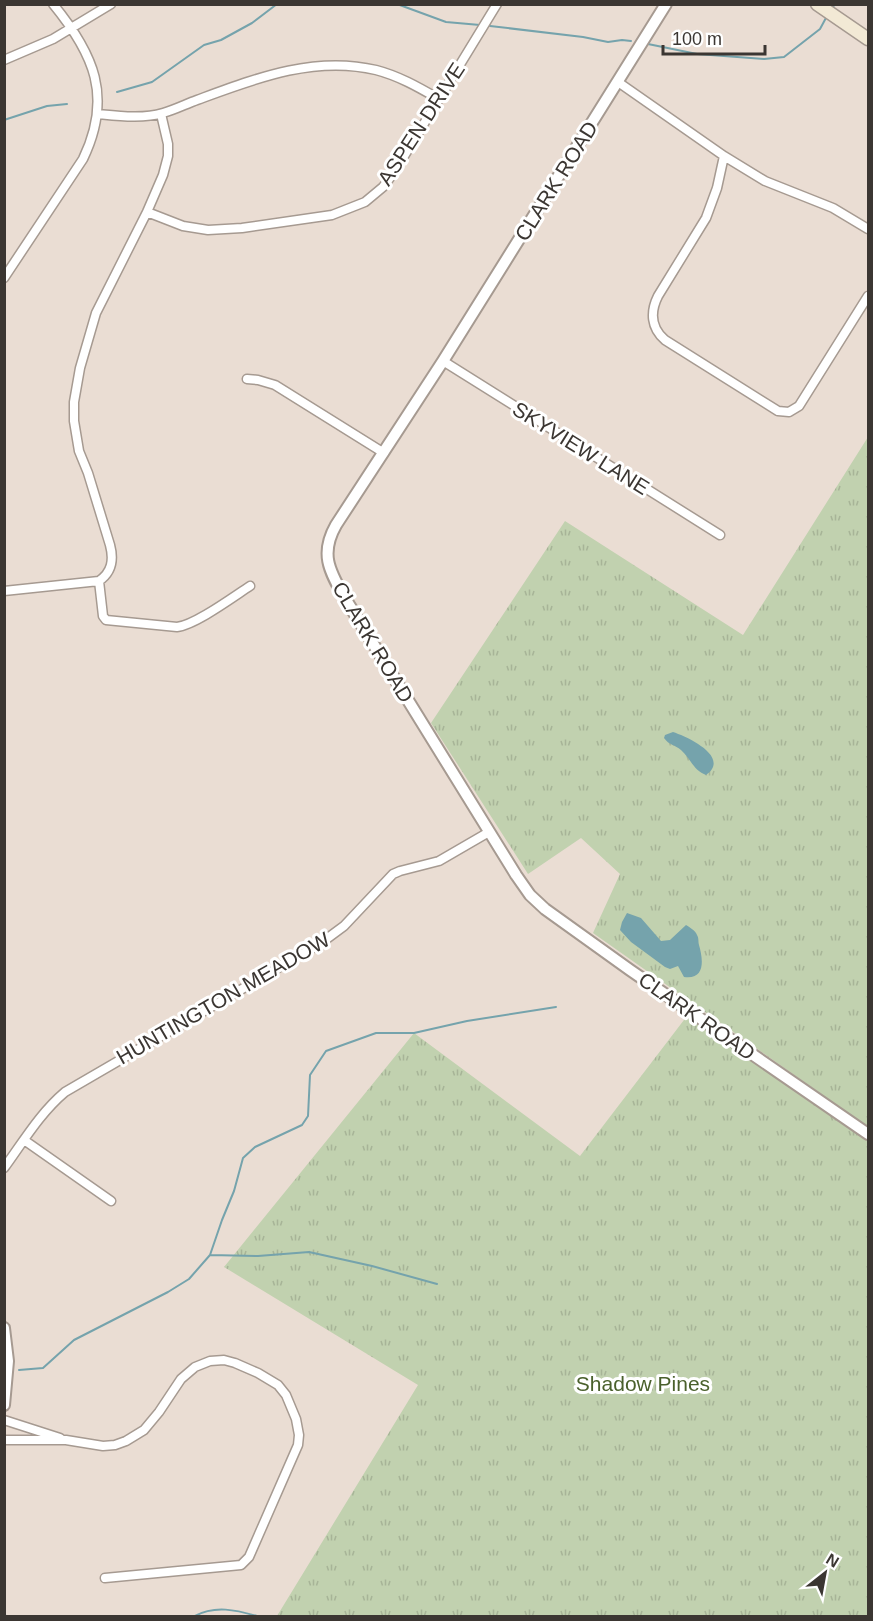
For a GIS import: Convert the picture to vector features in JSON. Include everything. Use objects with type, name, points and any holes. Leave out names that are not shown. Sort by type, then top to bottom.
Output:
[{"type":"main road","points":[[817,4],[868,39]]},
{"type":"street","points":[[4,278],[84,159],[95,132],[98,114],[93,72],[72,28],[53,4]]},
{"type":"street","points":[[4,60],[53,39],[111,4]]},
{"type":"street","name":"ASPEN DRIVE","points":[[147,212],[183,226],[217,230],[332,215],[357,207],[375,195],[395,171],[497,4]]},
{"type":"street","name":"CLARK ROAD","points":[[666,4],[443,361],[330,534],[328,562],[343,596],[523,886],[546,909],[630,970],[868,1134]]},
{"type":"street","points":[[98,114],[131,116],[161,114],[283,71],[316,65],[352,66],[376,70],[411,83],[439,99]]},
{"type":"street","points":[[618,82],[724,156],[765,181],[833,208],[868,229]]},
{"type":"street","points":[[4,591],[99,582],[109,571],[113,560],[88,473],[79,451],[74,421],[74,402],[83,357],[96,313],[163,175],[168,156],[166,133],[161,114]]},
{"type":"street","points":[[724,156],[715,195],[706,218],[655,303],[653,323],[661,336],[778,411],[789,412],[799,406],[868,296]]},
{"type":"street","name":"SKYVIEW LANE","points":[[443,361],[720,535]]},
{"type":"street","points":[[248,379],[275,385],[384,453]]},
{"type":"street","points":[[99,582],[103,616],[106,620],[177,627],[200,617],[250,586]]},
{"type":"street","name":"HUNTINGTON MEADOW","points":[[4,1168],[51,1104],[64,1092],[331,936],[344,926],[393,874],[449,857],[489,832]]},
{"type":"street","points":[[24,1140],[111,1201]]},
{"type":"street","points":[[4,1328],[8,1361],[4,1405]]},
{"type":"street","points":[[4,1420],[66,1440],[103,1446],[115,1445],[135,1436],[151,1422],[185,1375],[204,1363],[217,1360],[236,1363],[273,1382],[286,1395],[296,1419],[298,1445],[249,1557],[241,1565],[105,1578]]},
{"type":"street","points":[[4,1440],[66,1440]]},
{"type":"green space","points":[[868,437],[868,1127],[593,933],[620,874],[581,838],[528,874],[431,723],[565,521],[743,635]]},
{"type":"green space","name":"Shadow Pines","points":[[687,1016],[868,1141],[868,1616],[277,1616],[418,1385],[224,1267],[414,1033],[580,1156]]},
{"type":"water","points":[[673,732],[697,743],[710,755],[714,761],[706,775],[695,767],[681,750],[664,738],[665,735]]},
{"type":"water","points":[[627,913],[641,918],[661,941],[670,940],[686,925],[692,929],[698,937],[702,962],[699,972],[691,977],[684,977],[678,966],[670,969],[665,967],[631,942],[620,930]]},
{"type":"waterway","points":[[117,92],[152,82],[204,45],[221,40],[252,23],[277,4]]},
{"type":"waterway","points":[[397,4],[446,22],[480,25]]},
{"type":"waterway","points":[[648,44],[697,54],[764,59],[784,57],[820,29],[827,16]]},
{"type":"waterway","points":[[490,26],[608,42],[631,41]]},
{"type":"waterway","points":[[4,120],[47,106],[67,104]]},
{"type":"waterway","points":[[19,1370],[43,1368],[74,1340],[189,1279],[210,1255],[234,1191],[243,1158],[255,1147],[302,1125],[308,1116],[310,1075],[326,1051],[376,1033],[414,1033],[467,1021],[556,1007]]},
{"type":"waterway","points":[[210,1255],[258,1256],[309,1252],[437,1284]]},
{"type":"waterway","points":[[195,1616],[218,1610],[233,1610],[257,1616]]}]
